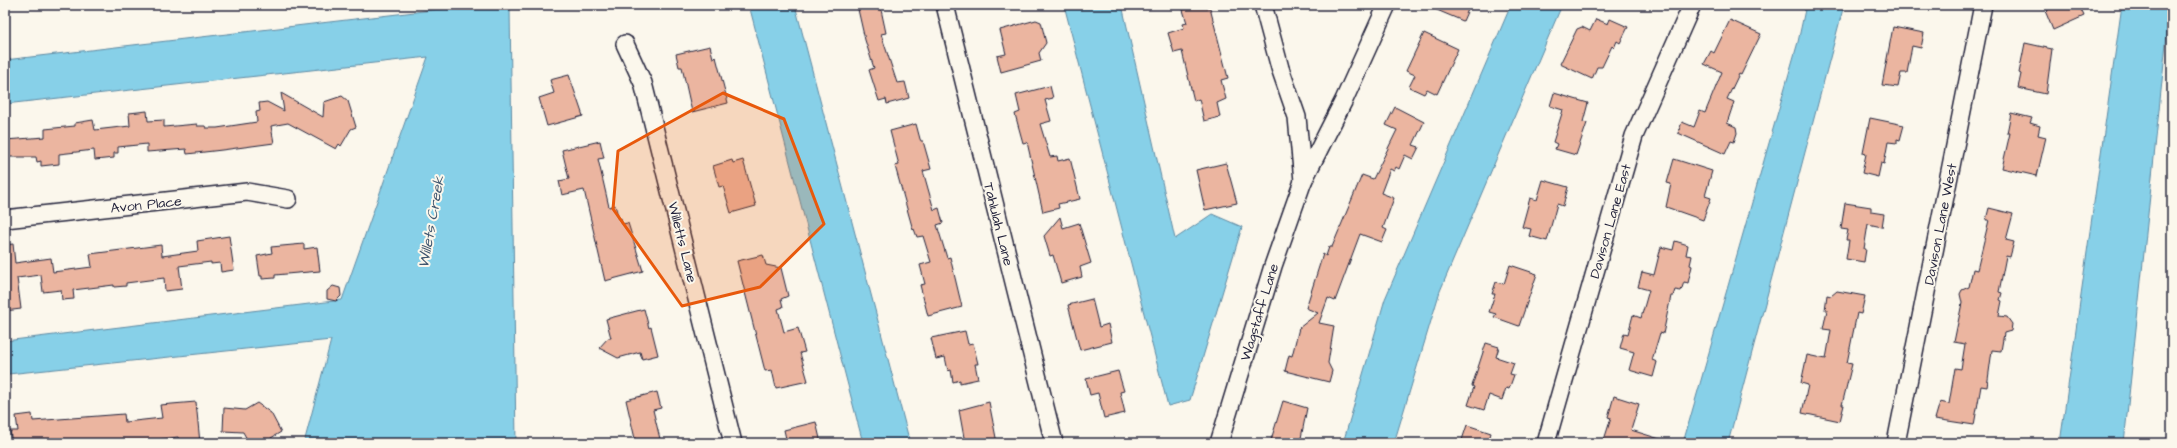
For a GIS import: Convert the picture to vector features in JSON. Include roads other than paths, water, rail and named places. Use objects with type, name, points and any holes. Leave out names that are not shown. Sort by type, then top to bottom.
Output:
[{"type":"street","name":"Tahlulah Lane","points":[[945,5],[1054,443]]},
{"type":"street","name":"Wagstaff Lane","points":[[1263,5],[1280,68],[1297,117],[1303,181]]},
{"type":"street","name":"Wagstaff Lane","points":[[1219,443],[1273,266],[1303,181],[1344,100],[1387,5]]},
{"type":"street","name":"Davison Lane East","points":[[1546,443],[1634,136],[1692,5]]},
{"type":"street","name":"Davison Lane West","points":[[1896,443],[1983,5]]},
{"type":"street","name":"Willetts Lane","points":[[625,44],[643,83],[733,443]]},
{"type":"street","name":"Avon Place","points":[[5,219],[247,192],[288,199]]},
{"type":"water","name":"Willets Creek","points":[[449,5],[512,5],[510,8],[516,443],[304,443],[331,340],[8,374],[5,341],[342,300],[428,57],[5,104],[5,60],[449,8]]},
{"type":"water","points":[[749,5],[795,5],[910,443],[863,443]]},
{"type":"water","points":[[1064,5],[1122,5],[1175,239],[1212,214],[1242,227],[1190,400],[1168,406]]},
{"type":"water","points":[[1511,5],[1562,5],[1440,291],[1394,443],[1343,443],[1385,299]]},
{"type":"water","points":[[1806,5],[1844,5],[1728,443],[1683,443],[1798,42]]},
{"type":"water","points":[[2122,5],[2170,5],[2124,443],[2060,443]]}]
